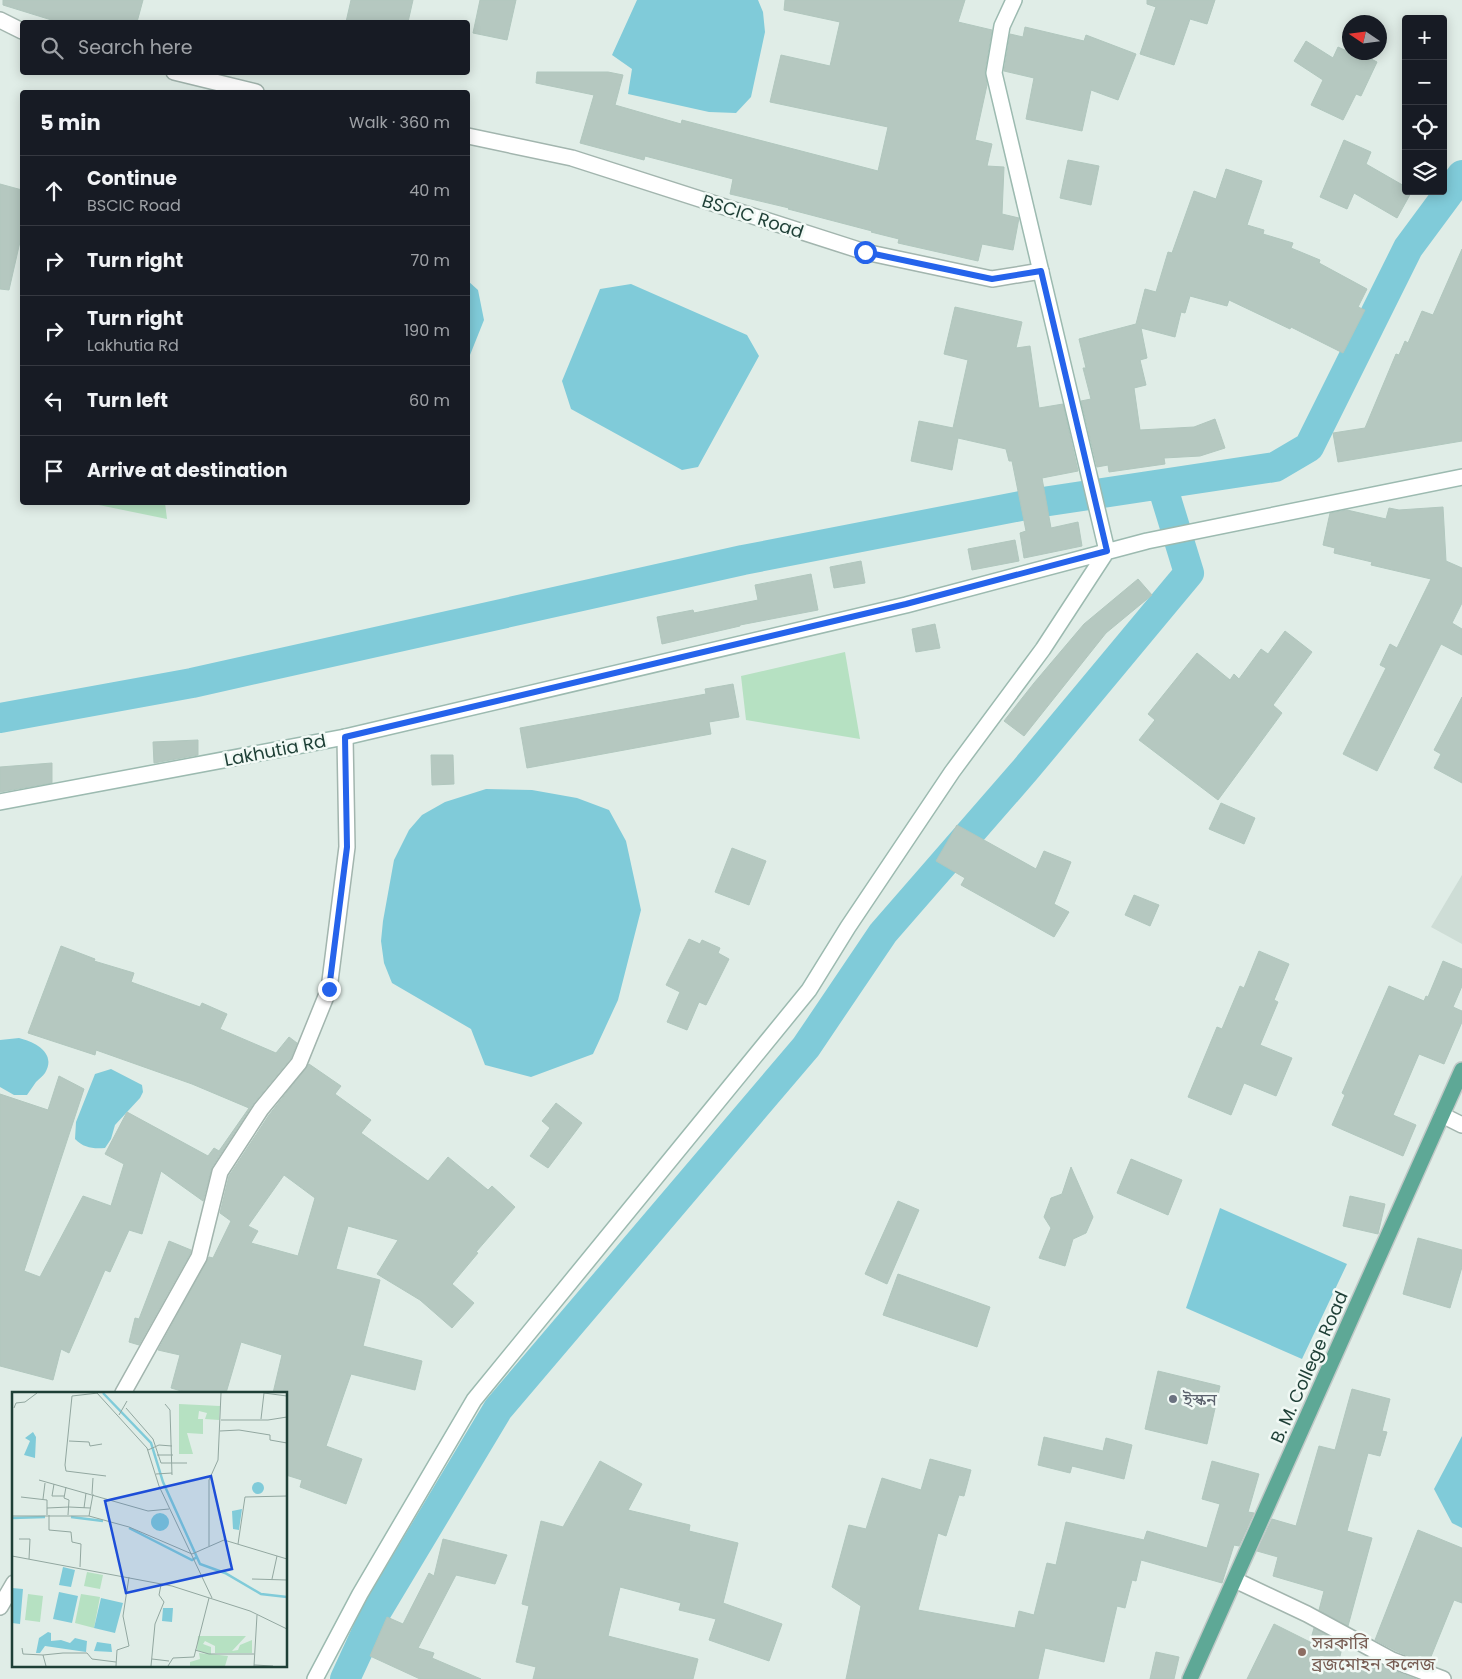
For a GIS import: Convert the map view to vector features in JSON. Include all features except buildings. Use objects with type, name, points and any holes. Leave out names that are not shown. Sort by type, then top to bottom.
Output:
[{"type":"main road","name":"B. M. College Road","points":[[1190,1679],[1462,1070]]},
{"type":"street","points":[[315,1679],[360,1594],[474,1400],[809,990],[848,927],[952,772],[1043,649],[1107,551],[994,73],[1002,26],[1014,0]]},
{"type":"street","points":[[0,20],[20,30]]},
{"type":"street","points":[[186,75],[248,90]]},
{"type":"street","name":"BSCIC Road","points":[[470,136],[572,158],[865,252],[992,279],[1041,271]]},
{"type":"street","name":"Lakhutia Rd","points":[[0,802],[345,737],[906,604],[1159,538],[1462,477]]},
{"type":"street","points":[[124,1392],[199,1257],[220,1172],[261,1108],[299,1063],[329,989],[347,847],[345,737]]},
{"type":"street","points":[[1442,1115],[1462,1125]]},
{"type":"street","points":[[1235,1580],[1307,1614],[1392,1660],[1443,1679]]},
{"type":"street","points":[[0,1607],[12,1586]]},
{"type":"shaded area","points":[[1462,875],[1462,944],[1431,927]]},
{"type":"green space","points":[[99,505],[165,505],[167,519]]},
{"type":"green space","points":[[845,652],[860,739],[746,720],[741,676]]},
{"type":"water","points":[[637,0],[758,0],[763,12],[765,32],[751,97],[736,113],[709,112],[628,94],[632,69],[612,55]]},
{"type":"water","points":[[470,283],[478,290],[484,320],[470,355]]},
{"type":"water","points":[[631,284],[747,335],[759,356],[698,467],[682,470],[571,409],[562,381],[600,289]]},
{"type":"water","points":[[486,789],[532,790],[577,798],[609,810],[626,841],[641,910],[618,1000],[593,1054],[531,1077],[485,1065],[471,1029],[392,983],[384,963],[381,941],[394,860],[409,830],[422,815],[445,802]]},
{"type":"water","points":[[19,1038],[32,1042],[46,1054],[48,1060],[45,1073],[27,1095],[14,1095],[0,1087],[0,1040]]},
{"type":"water","points":[[111,1069],[142,1085],[143,1092],[140,1098],[115,1125],[111,1139],[105,1148],[89,1147],[75,1139],[76,1122],[95,1074]]},
{"type":"water","points":[[1220,1208],[1347,1264],[1302,1359],[1186,1308]]},
{"type":"water","points":[[1462,1436],[1462,1528],[1452,1523],[1434,1489]]},
{"type":"waterway","points":[[0,718],[192,683],[743,560],[1036,503],[1275,467],[1309,447],[1408,248],[1462,175]]},
{"type":"waterway","points":[[345,1679],[375,1614],[498,1409],[806,1047],[883,933],[1025,770],[1189,573],[1162,485]]},
{"type":"place","name":"ইস্কন","points":[[1173,1399]]},
{"type":"place","name":"সরকারি ব্রজমোহন কলেজ","points":[[1302,1652]]},
{"type":"route","points":[[329,989],[347,847],[345,737],[906,604],[1107,551],[1041,271],[992,279],[865,252]]}]
